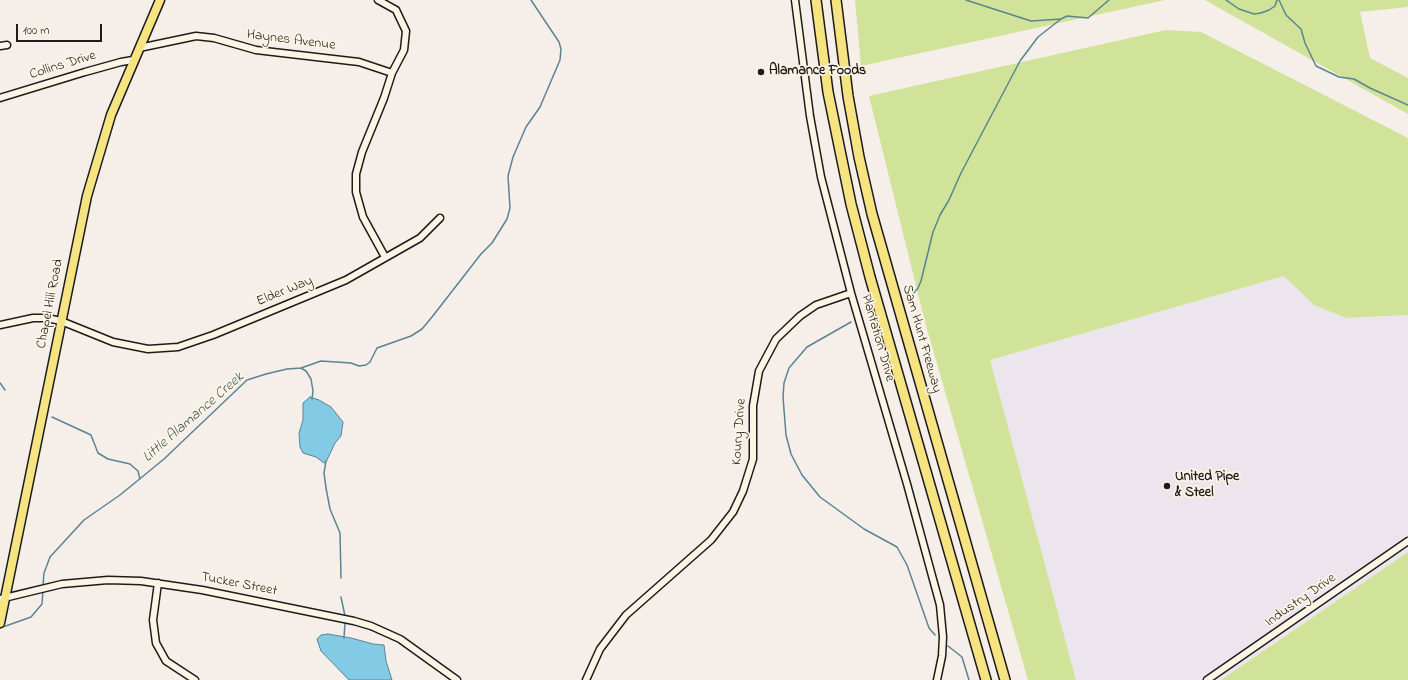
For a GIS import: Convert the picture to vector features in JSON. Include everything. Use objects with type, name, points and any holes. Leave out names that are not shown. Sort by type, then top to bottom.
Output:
[{"type":"highway","points":[[816,0],[828,92],[851,204],[870,277],[986,680]]},
{"type":"highway","name":"Sam Hunt Freeway","points":[[836,0],[848,96],[859,157],[872,214],[1005,680]]},
{"type":"main road","name":"Chapel Hill Road","points":[[0,623],[3,598],[79,230],[97,158],[110,118],[133,60],[160,0]]},
{"type":"street","points":[[378,0],[396,10],[406,31],[404,50],[392,73],[384,98],[362,152],[356,174],[356,192],[363,217],[385,257]]},
{"type":"street","name":"Plantation Drive","points":[[795,0],[810,116],[821,177],[851,293],[938,594],[942,637],[942,656],[937,680]]},
{"type":"street","name":"Haynes Avenue","points":[[139,48],[178,38],[196,36],[214,38],[256,50],[359,62],[392,73]]},
{"type":"street","points":[[0,46],[7,45]]},
{"type":"street","name":"Collins Drive","points":[[0,98],[89,70],[133,60]]},
{"type":"street","name":"Elder Way","points":[[0,325],[33,318],[61,321],[120,343],[148,349],[178,347],[213,335],[346,280],[420,238],[440,218]]},
{"type":"street","name":"Koury Drive","points":[[586,680],[600,649],[626,615],[711,540],[733,512],[743,491],[753,459],[753,406],[759,371],[776,339],[791,323],[816,305],[851,293]]},
{"type":"street","name":"Industry Drive","points":[[1207,680],[1408,541]]},
{"type":"street","name":"Tucker Street","points":[[3,598],[50,587],[108,580],[158,583],[268,603],[371,626],[400,639],[457,680]]},
{"type":"street","points":[[158,583],[153,620],[156,643],[166,661],[195,680]]},
{"type":"shaded area","points":[[1284,276],[1314,305],[1346,318],[1408,315],[1408,552],[1221,680],[1076,680],[990,360]]},
{"type":"green space","points":[[855,0],[1165,0],[861,66]]},
{"type":"green space","points":[[1205,0],[1408,0],[1408,7],[1360,12],[1370,58],[1408,78],[1408,114]]},
{"type":"green space","points":[[1166,30],[1201,32],[1408,138],[1408,315],[1346,318],[1314,305],[1284,276],[990,360],[1076,680],[1028,680],[925,322],[869,96]]},
{"type":"green space","points":[[1408,552],[1408,680],[1221,680]]},
{"type":"water","points":[[310,397],[331,407],[343,422],[341,436],[335,443],[326,462],[324,463],[316,457],[303,453],[300,447],[299,433],[303,420],[303,403]]},
{"type":"water","points":[[328,634],[384,645],[386,661],[392,680],[349,680],[321,651],[317,639],[321,635]]},
{"type":"waterway","name":"Little Alamance Creek","points":[[43,586],[44,573],[50,557],[84,520],[120,495],[164,459],[247,380],[287,369],[301,368],[321,361],[351,363],[359,366],[366,365],[370,362],[377,348],[411,336],[422,329],[432,317],[481,254],[492,243],[507,219],[510,208],[508,176],[513,157],[526,127],[540,107],[560,60],[561,49],[559,42],[531,0]]},
{"type":"waterway","name":"Little Alamance Creek","points":[[966,0],[1031,21],[1061,19],[1067,16],[1088,18],[1109,0]]},
{"type":"waterway","name":"Little Alamance Creek","points":[[1226,0],[1239,9],[1254,14],[1269,10],[1275,6],[1277,0]]},
{"type":"waterway","points":[[1279,0],[1286,15],[1301,29],[1305,43],[1316,66],[1339,77],[1354,79],[1408,105]]},
{"type":"waterway","points":[[912,295],[918,288],[921,281],[933,232],[940,215],[1020,61],[1038,37],[1061,19]]},
{"type":"waterway","points":[[851,322],[807,347],[789,368],[784,383],[783,397],[786,435],[791,454],[802,475],[820,497],[864,529],[897,547],[907,565],[929,628],[935,635]]},
{"type":"waterway","points":[[301,368],[306,371],[311,379],[313,391],[312,399]]},
{"type":"waterway","points":[[0,383],[5,390]]},
{"type":"waterway","points":[[52,417],[91,435],[98,453],[108,459],[130,464],[138,471],[140,479]]},
{"type":"waterway","points":[[326,461],[324,473],[330,509],[340,533],[341,578]]},
{"type":"waterway","name":"Little Alamance Creek","points":[[0,628],[31,617],[42,604],[43,590]]},
{"type":"waterway","points":[[341,597],[345,616]]},
{"type":"waterway","points":[[344,638],[345,623]]},
{"type":"waterway","points":[[948,646],[962,657],[969,680]]},
{"type":"place","name":"Alamance Foods","points":[[761,72]]},
{"type":"place","name":"United Pipe & Steel","points":[[1167,486]]}]
